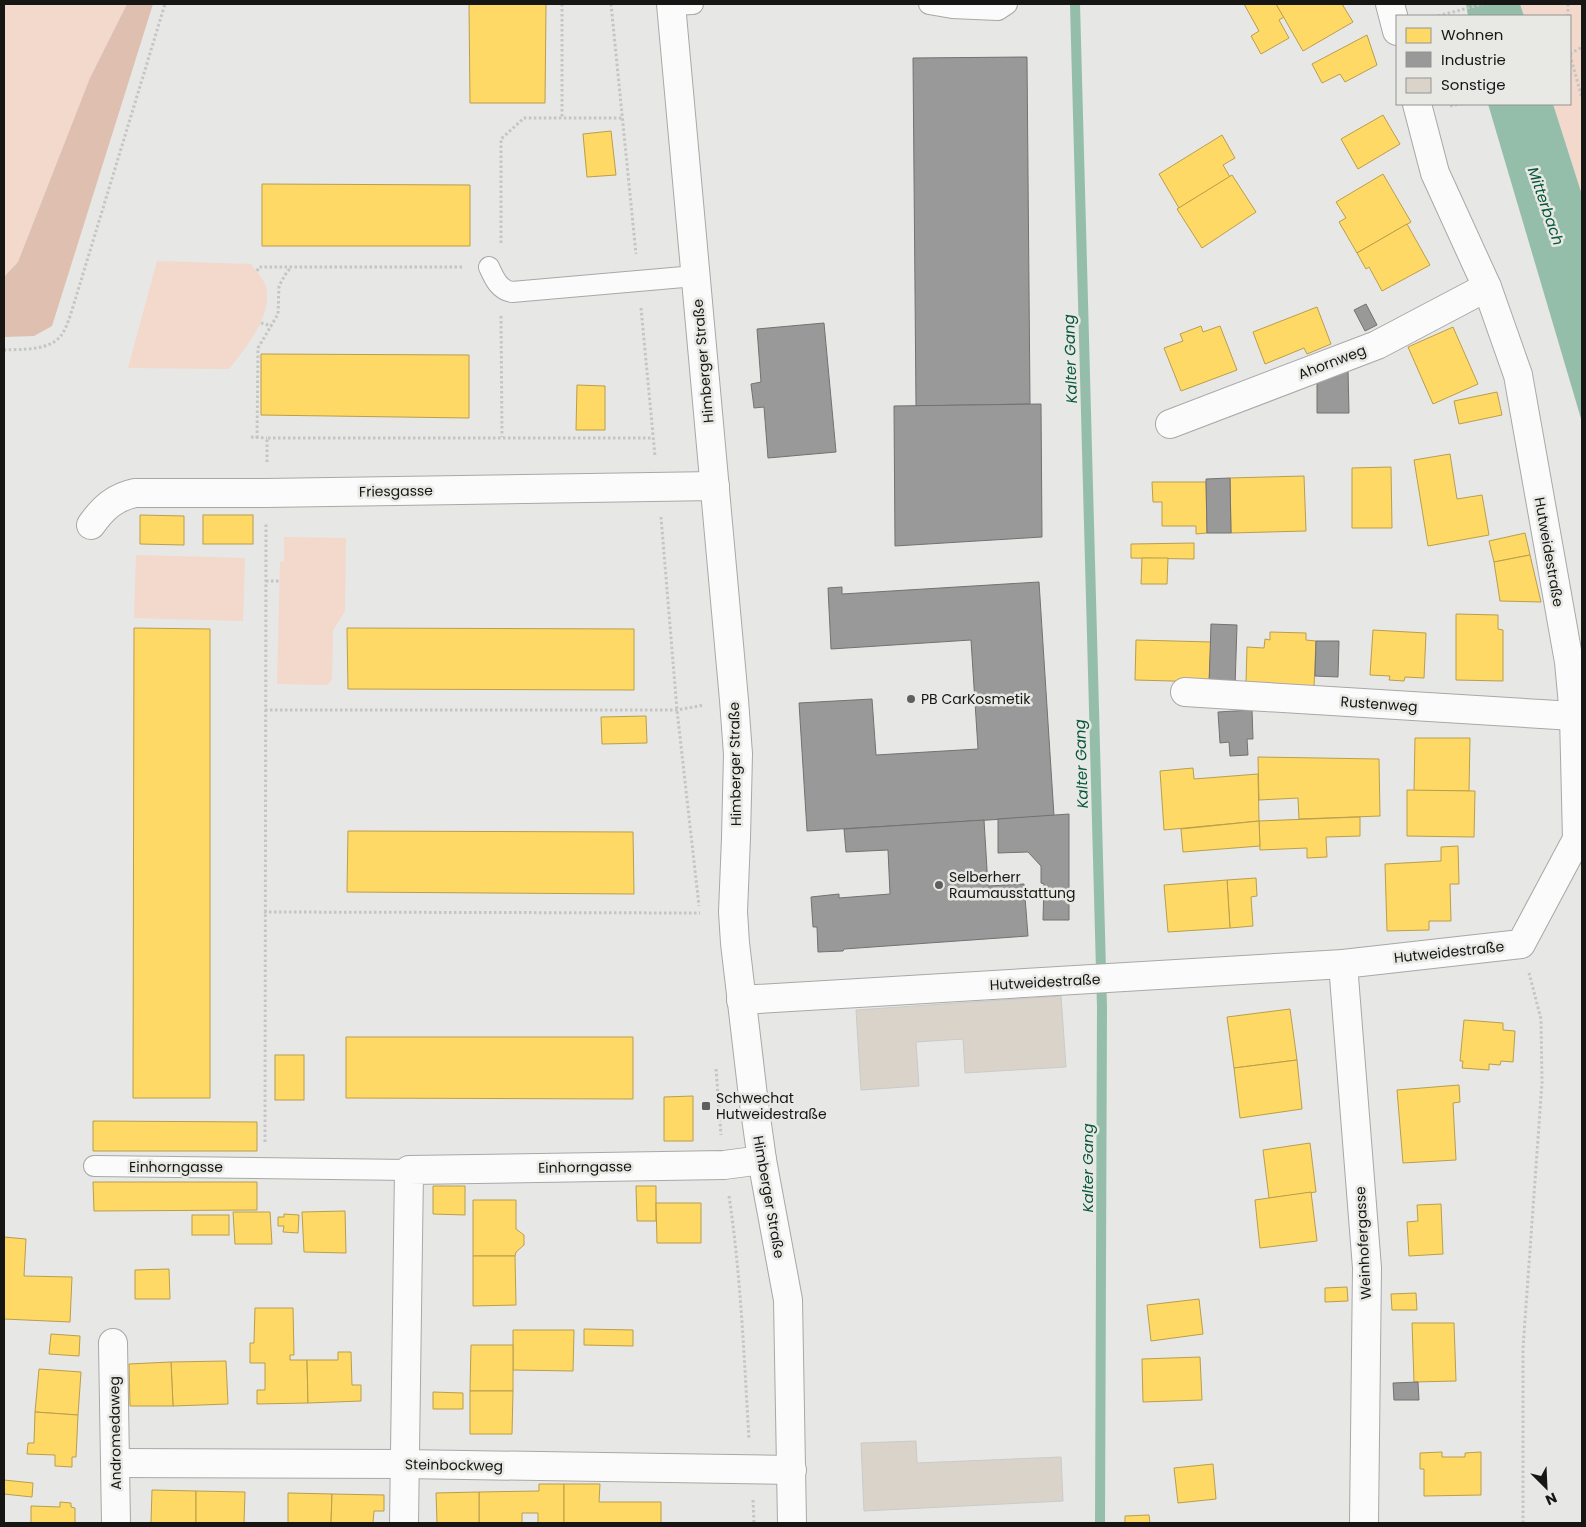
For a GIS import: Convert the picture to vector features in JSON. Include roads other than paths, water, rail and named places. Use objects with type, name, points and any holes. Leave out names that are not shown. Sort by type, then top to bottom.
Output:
[{"type":"street","name":"Himberger Straße","points":[[678,4],[695,276],[738,754],[733,912],[741,1000],[762,1160],[788,1300],[792,1523]]},
{"type":"street","points":[[1390,4],[1396,27]]},
{"type":"street","name":"Hutweidestraße","points":[[741,1000],[1343,964],[1521,944],[1577,839],[1574,716],[1569,662],[1518,375],[1488,287],[1435,173],[1417,105]]},
{"type":"street","name":"Ahornweg","points":[[1170,424],[1377,345],[1488,287]]},
{"type":"street","name":"Friesgasse","points":[[91,525],[99,514],[112,502],[125,495],[136,493],[266,493],[714,486]]},
{"type":"street","name":"Rustenweg","points":[[1185,692],[1574,716]]},
{"type":"street","name":"Weinhofergasse","points":[[1343,964],[1367,1268],[1364,1523]]},
{"type":"street","name":"Einhorngasse","points":[[408,1170],[724,1165],[762,1160]]},
{"type":"street","points":[[404,1523],[408,1170]]},
{"type":"street","name":"Andromedaweg","points":[[113,1343],[116,1523]]},
{"type":"street","name":"Steinbockweg","points":[[116,1463],[404,1464],[792,1470]]},
{"type":"lane","points":[[929,4],[952,8],[998,10],[1006,4]]},
{"type":"lane","points":[[489,268],[501,288],[512,292],[695,276]]},
{"type":"lane","name":"Einhorngasse","points":[[94,1166],[408,1170]]},
{"type":"water","points":[[1466,4],[1520,4],[1524,15],[1468,15]]},
{"type":"water","name":"Mitterbach","points":[[1488,105],[1553,105],[1582,195],[1582,422]]},
{"type":"waterway","name":"Kalter Gang","points":[[1075,4],[1102,1007],[1100,1523]]},
{"type":"place","name":"PB CarKosmetik","points":[[911,699]]},
{"type":"place","name":"Selberherr Raumausstattung","points":[[939,885]]},
{"type":"place","name":"Schwechat Hutweidestraße","points":[[706,1106]]}]
